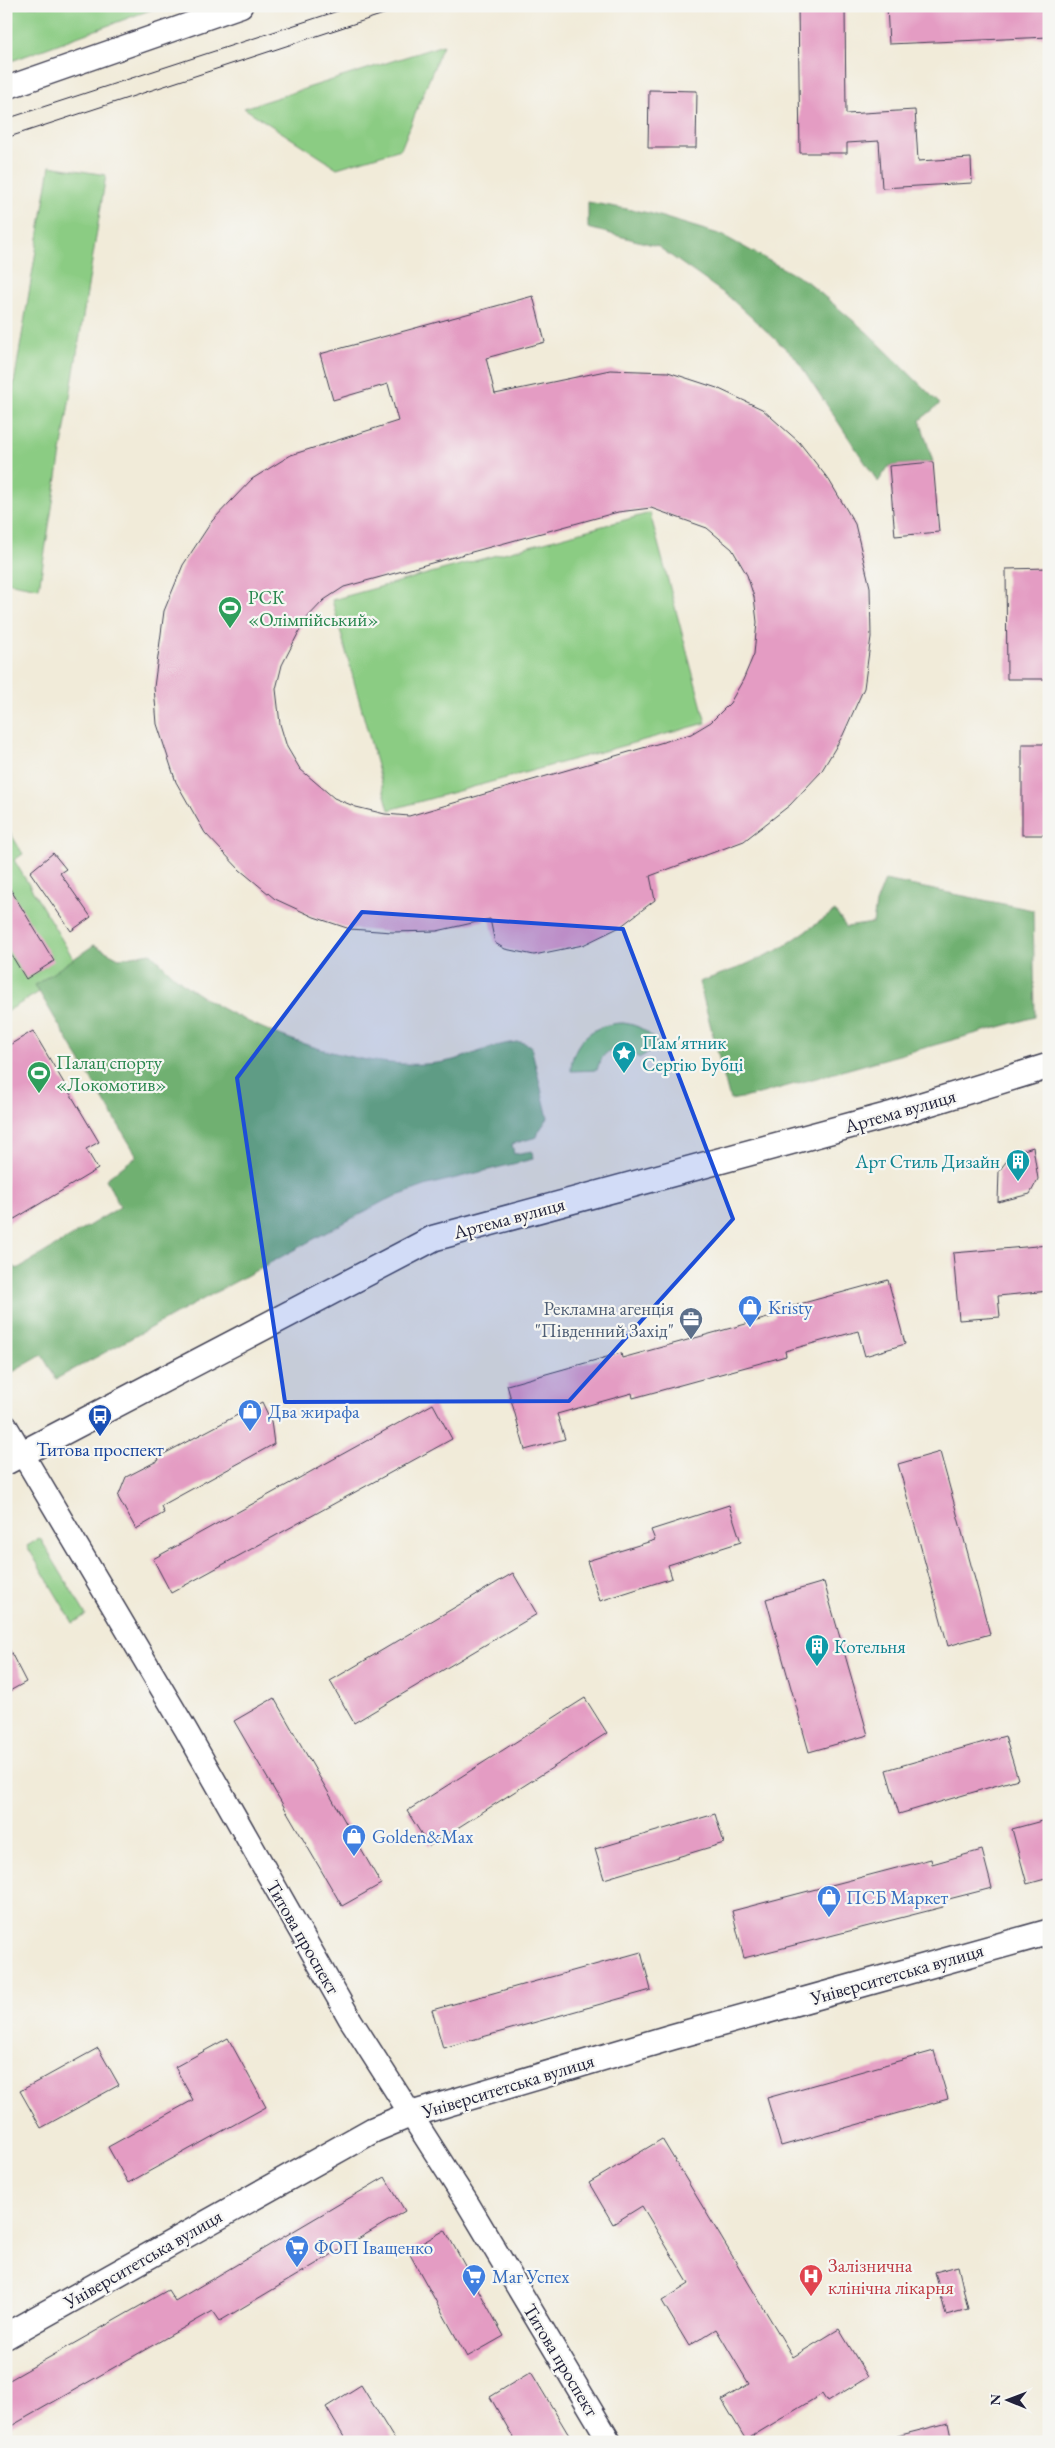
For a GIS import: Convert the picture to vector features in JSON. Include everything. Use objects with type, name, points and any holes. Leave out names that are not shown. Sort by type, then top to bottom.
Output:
[{"type":"main road","name":"Артема вулиця","points":[[14,1458],[434,1238],[893,1114],[1049,1066]]},
{"type":"main road","name":"Університетська вулиця","points":[[6,2336],[373,2130],[409,2115],[672,2037],[1049,1932]]},
{"type":"street","points":[[6,88],[241,6]]},
{"type":"street","name":"Титова проспект","points":[[6,1426],[14,1458],[186,1730],[341,2004],[409,2115],[468,2204],[610,2442]]},
{"type":"highlighted area","points":[[362,912],[623,929],[733,1219],[569,1401],[285,1402],[237,1078]]},
{"type":"green space","points":[[6,6],[161,6],[6,63]]},
{"type":"green space","points":[[443,45],[401,149],[337,168],[244,108]]},
{"type":"green space","points":[[50,166],[106,175],[39,588],[6,582],[6,432]]},
{"type":"green space","points":[[588,202],[649,213],[722,235],[806,281],[868,333],[940,404],[920,420],[933,462],[889,466],[878,482],[795,357],[729,297],[657,246],[588,228]]},
{"type":"green space","points":[[650,513],[706,723],[389,810],[332,600]]},
{"type":"green space","points":[[6,826],[23,854],[14,860],[79,968],[6,1012]]},
{"type":"green space","points":[[885,880],[1033,910],[1035,1017],[752,1096],[730,1100],[699,982],[738,968],[780,949],[835,911],[846,927],[873,923],[876,903]]},
{"type":"green space","points":[[94,945],[119,958],[151,953],[184,984],[240,1017],[308,1045],[344,1055],[379,1062],[413,1064],[444,1062],[508,1043],[520,1042],[531,1046],[548,1118],[537,1137],[512,1144],[514,1154],[532,1151],[533,1159],[428,1185],[386,1200],[56,1379],[42,1355],[6,1376],[6,1261],[17,1269],[120,1207],[106,1179],[137,1156],[35,985]]},
{"type":"green space","points":[[623,1023],[634,1025],[644,1030],[659,1046],[639,1058],[625,1047],[610,1050],[603,1056],[597,1070],[571,1071],[575,1051],[586,1036],[603,1026]]},
{"type":"green space","points":[[40,1538],[86,1615],[73,1623],[27,1546]]},
{"type":"building","points":[[798,6],[845,6],[846,114],[915,110],[918,161],[971,158],[972,183],[882,188],[879,141],[847,143],[847,153],[800,153]]},
{"type":"building","points":[[887,6],[1049,6],[1049,37],[889,44]]},
{"type":"building","points":[[649,90],[697,91],[696,148],[648,148]]},
{"type":"building","name":"РСК «Олімпійський»","points":[[533,296],[545,342],[486,358],[495,394],[610,370],[668,372],[717,388],[762,409],[799,442],[829,480],[855,524],[870,587],[871,637],[864,688],[843,735],[821,772],[790,805],[744,841],[650,876],[655,900],[620,927],[583,945],[534,955],[505,949],[495,943],[490,919],[437,931],[392,932],[350,929],[314,917],[275,899],[240,870],[205,833],[176,782],[157,724],[154,687],[164,611],[183,565],[212,521],[252,479],[291,455],[398,421],[388,384],[333,400],[320,354]],"holes":[[[651,508],[707,528],[732,549],[747,575],[754,597],[757,622],[754,654],[743,680],[730,703],[711,722],[691,734],[409,816],[385,814],[356,807],[334,798],[300,769],[287,747],[280,724],[276,689],[282,665],[305,620],[324,600],[344,587],[618,512]]]},
{"type":"building","points":[[933,462],[939,532],[895,536],[889,466]]},
{"type":"building","points":[[1049,568],[1049,679],[1007,679],[1006,569]]},
{"type":"building","points":[[1022,744],[1049,744],[1049,835],[1022,835]]},
{"type":"building","points":[[53,853],[66,869],[60,873],[91,917],[71,931],[30,872]]},
{"type":"building","points":[[6,882],[54,961],[26,979],[6,946]]},
{"type":"building","name":"Палац спорту «Локомотив»","points":[[33,1031],[99,1142],[86,1149],[98,1169],[6,1224],[6,1047]]},
{"type":"building","name":"Арт Стиль Дизайн","points":[[1033,1147],[1038,1179],[1030,1194],[998,1202],[999,1171],[1012,1154]]},
{"type":"building","points":[[1049,1245],[1049,1291],[998,1296],[1000,1317],[959,1320],[953,1253]]},
{"type":"building","points":[[888,1280],[905,1344],[865,1356],[858,1331],[785,1351],[786,1356],[633,1398],[632,1393],[557,1414],[565,1439],[525,1450],[507,1385],[621,1353],[622,1358],[775,1316],[774,1311]]},
{"type":"building","points":[[262,1402],[271,1421],[274,1444],[161,1506],[164,1513],[136,1529],[118,1497],[126,1477],[159,1460],[158,1457]]},
{"type":"building","points":[[433,1404],[452,1439],[171,1593],[153,1559]]},
{"type":"building","points":[[940,1452],[990,1634],[948,1646],[898,1464]]},
{"type":"building","points":[[729,1505],[741,1542],[668,1565],[672,1578],[600,1601],[587,1561],[655,1540],[651,1530]]},
{"type":"building","points":[[513,1573],[537,1614],[354,1723],[330,1681]]},
{"type":"building","name":"Котельня","points":[[824,1582],[868,1735],[809,1752],[766,1599]]},
{"type":"building","points":[[6,1643],[26,1682],[6,1693]]},
{"type":"building","points":[[274,1698],[381,1884],[342,1906],[234,1721]]},
{"type":"building","points":[[585,1698],[607,1733],[429,1846],[407,1811]]},
{"type":"building","points":[[1005,1736],[1018,1779],[899,1814],[886,1770]]},
{"type":"building","points":[[715,1814],[724,1843],[604,1879],[595,1849]]},
{"type":"building","points":[[1049,1819],[1049,1878],[1027,1884],[1012,1829]]},
{"type":"building","points":[[982,1850],[992,1888],[941,1901],[943,1907],[744,1958],[732,1911],[931,1859],[932,1864]]},
{"type":"building","points":[[641,1952],[651,1990],[443,2048],[432,2010]]},
{"type":"building","points":[[228,2038],[266,2107],[128,2183],[108,2147],[193,2100],[175,2067]]},
{"type":"building","points":[[98,2048],[119,2085],[41,2128],[20,2091]]},
{"type":"building","points":[[934,2051],[948,2099],[781,2146],[767,2098]]},
{"type":"building","points":[[662,2139],[793,2357],[839,2329],[868,2377],[827,2402],[822,2394],[746,2440],[722,2400],[749,2384],[716,2329],[689,2346],[662,2301],[689,2284],[642,2206],[613,2224],[589,2183]]},
{"type":"building","points":[[385,2177],[405,2211],[220,2321],[213,2311],[6,2429],[6,2382],[168,2290],[175,2301]]},
{"type":"building","points":[[445,2230],[504,2336],[467,2357],[408,2251]]},
{"type":"building","points":[[958,2266],[968,2309],[946,2315],[935,2272]]},
{"type":"building","points":[[531,2372],[573,2442],[516,2442],[490,2397]]},
{"type":"building","points":[[361,2385],[396,2442],[347,2442],[326,2407]]},
{"type":"building","points":[[948,2423],[952,2442],[898,2442],[897,2436]]},
{"type":"tram line","points":[[6,119],[353,6]]},
{"type":"tram line","points":[[6,138],[408,6]]},
{"type":"place","name":"РСК «Олімпійський»","points":[[230,629]]},
{"type":"place","name":"Пам'ятник Сергію Бубці","points":[[624,1074]]},
{"type":"place","name":"Палац спорту «Локомотив»","points":[[39,1094]]},
{"type":"place","name":"Арт Стиль Дизайн","points":[[1018,1182]]},
{"type":"place","name":"Kristy","points":[[750,1328]]},
{"type":"place","name":"Рекламна агенція \"Південний Захід\"","points":[[691,1340]]},
{"type":"place","name":"Два жирафа","points":[[250,1432]]},
{"type":"place","name":"Титова проспект","points":[[100,1437]]},
{"type":"place","name":"Котельня","points":[[817,1667]]},
{"type":"place","name":"Golden&Max","points":[[354,1857]]},
{"type":"place","name":"ПСБ Маркет","points":[[829,1918]]},
{"type":"place","name":"ФОП Іващенко","points":[[297,2268]]},
{"type":"place","name":"Маг Успех","points":[[474,2297]]},
{"type":"place","name":"Залізнична клінічна лікарня","points":[[811,2297]]}]
